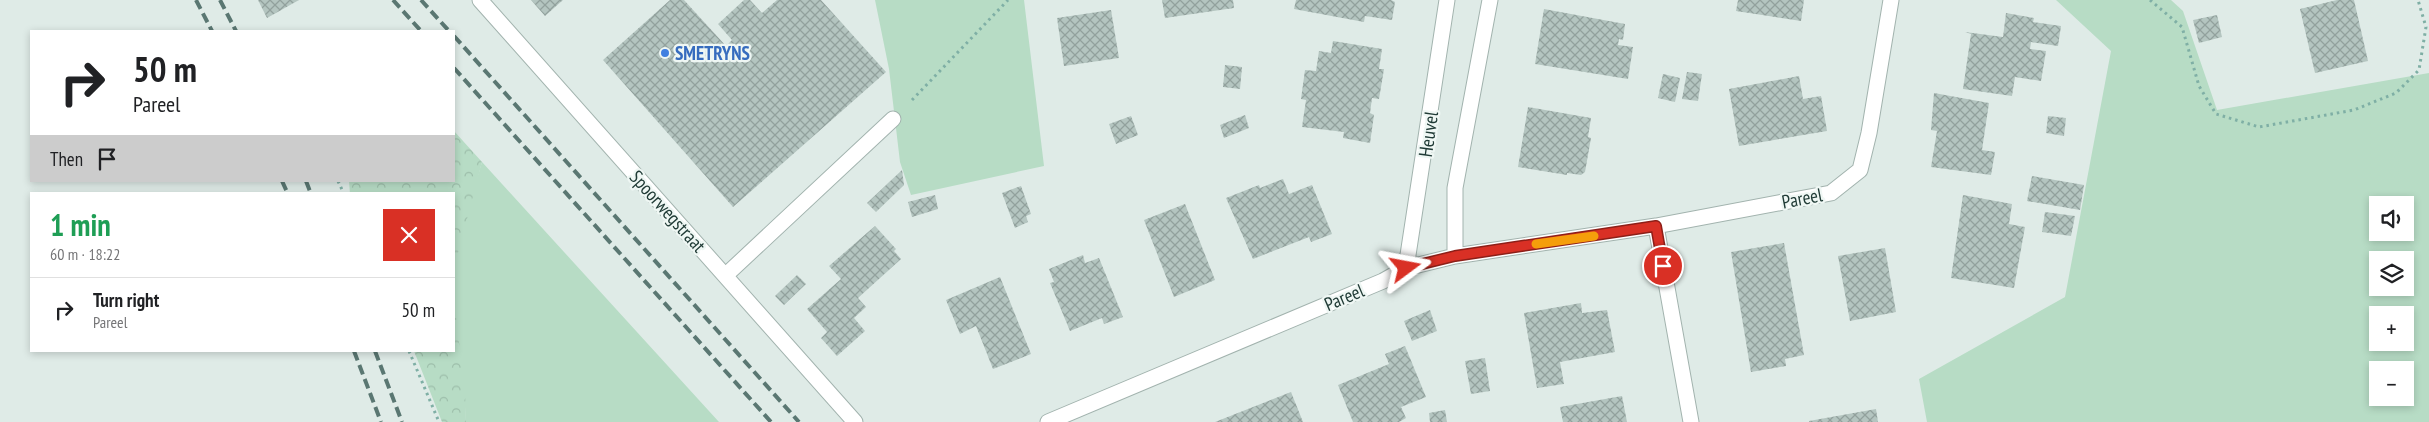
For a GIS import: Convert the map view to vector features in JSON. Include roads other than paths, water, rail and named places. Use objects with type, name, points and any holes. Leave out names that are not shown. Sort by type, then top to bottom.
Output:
[{"type":"street","name":"Spoorwegstraat","points":[[480,0],[855,422]]},
{"type":"street","name":"Heuvel","points":[[1406,268],[1447,0]]},
{"type":"street","name":"Heuvel","points":[[1455,256],[1455,188],[1490,0]]},
{"type":"street","name":"Pareel","points":[[1048,422],[1382,281],[1406,268],[1455,256],[1656,226],[1831,192],[1860,170],[1870,133],[1891,0]]},
{"type":"street","points":[[726,276],[893,119]]},
{"type":"street","points":[[1656,226],[1691,422]]},
{"type":"railway","points":[[196,0],[211,30]]},
{"type":"railway","points":[[220,0],[235,30]]},
{"type":"railway","points":[[393,0],[420,30]]},
{"type":"railway","points":[[421,0],[448,30]]},
{"type":"railway","points":[[455,37],[799,422]]},
{"type":"railway","points":[[455,69],[771,422]]},
{"type":"railway","points":[[282,182],[287,192]]},
{"type":"railway","points":[[306,182],[310,192]]},
{"type":"railway","points":[[354,352],[381,422]]},
{"type":"railway","points":[[375,352],[402,422]]},
{"type":"place","name":"SMETRYNS","points":[[665,53]]}]
